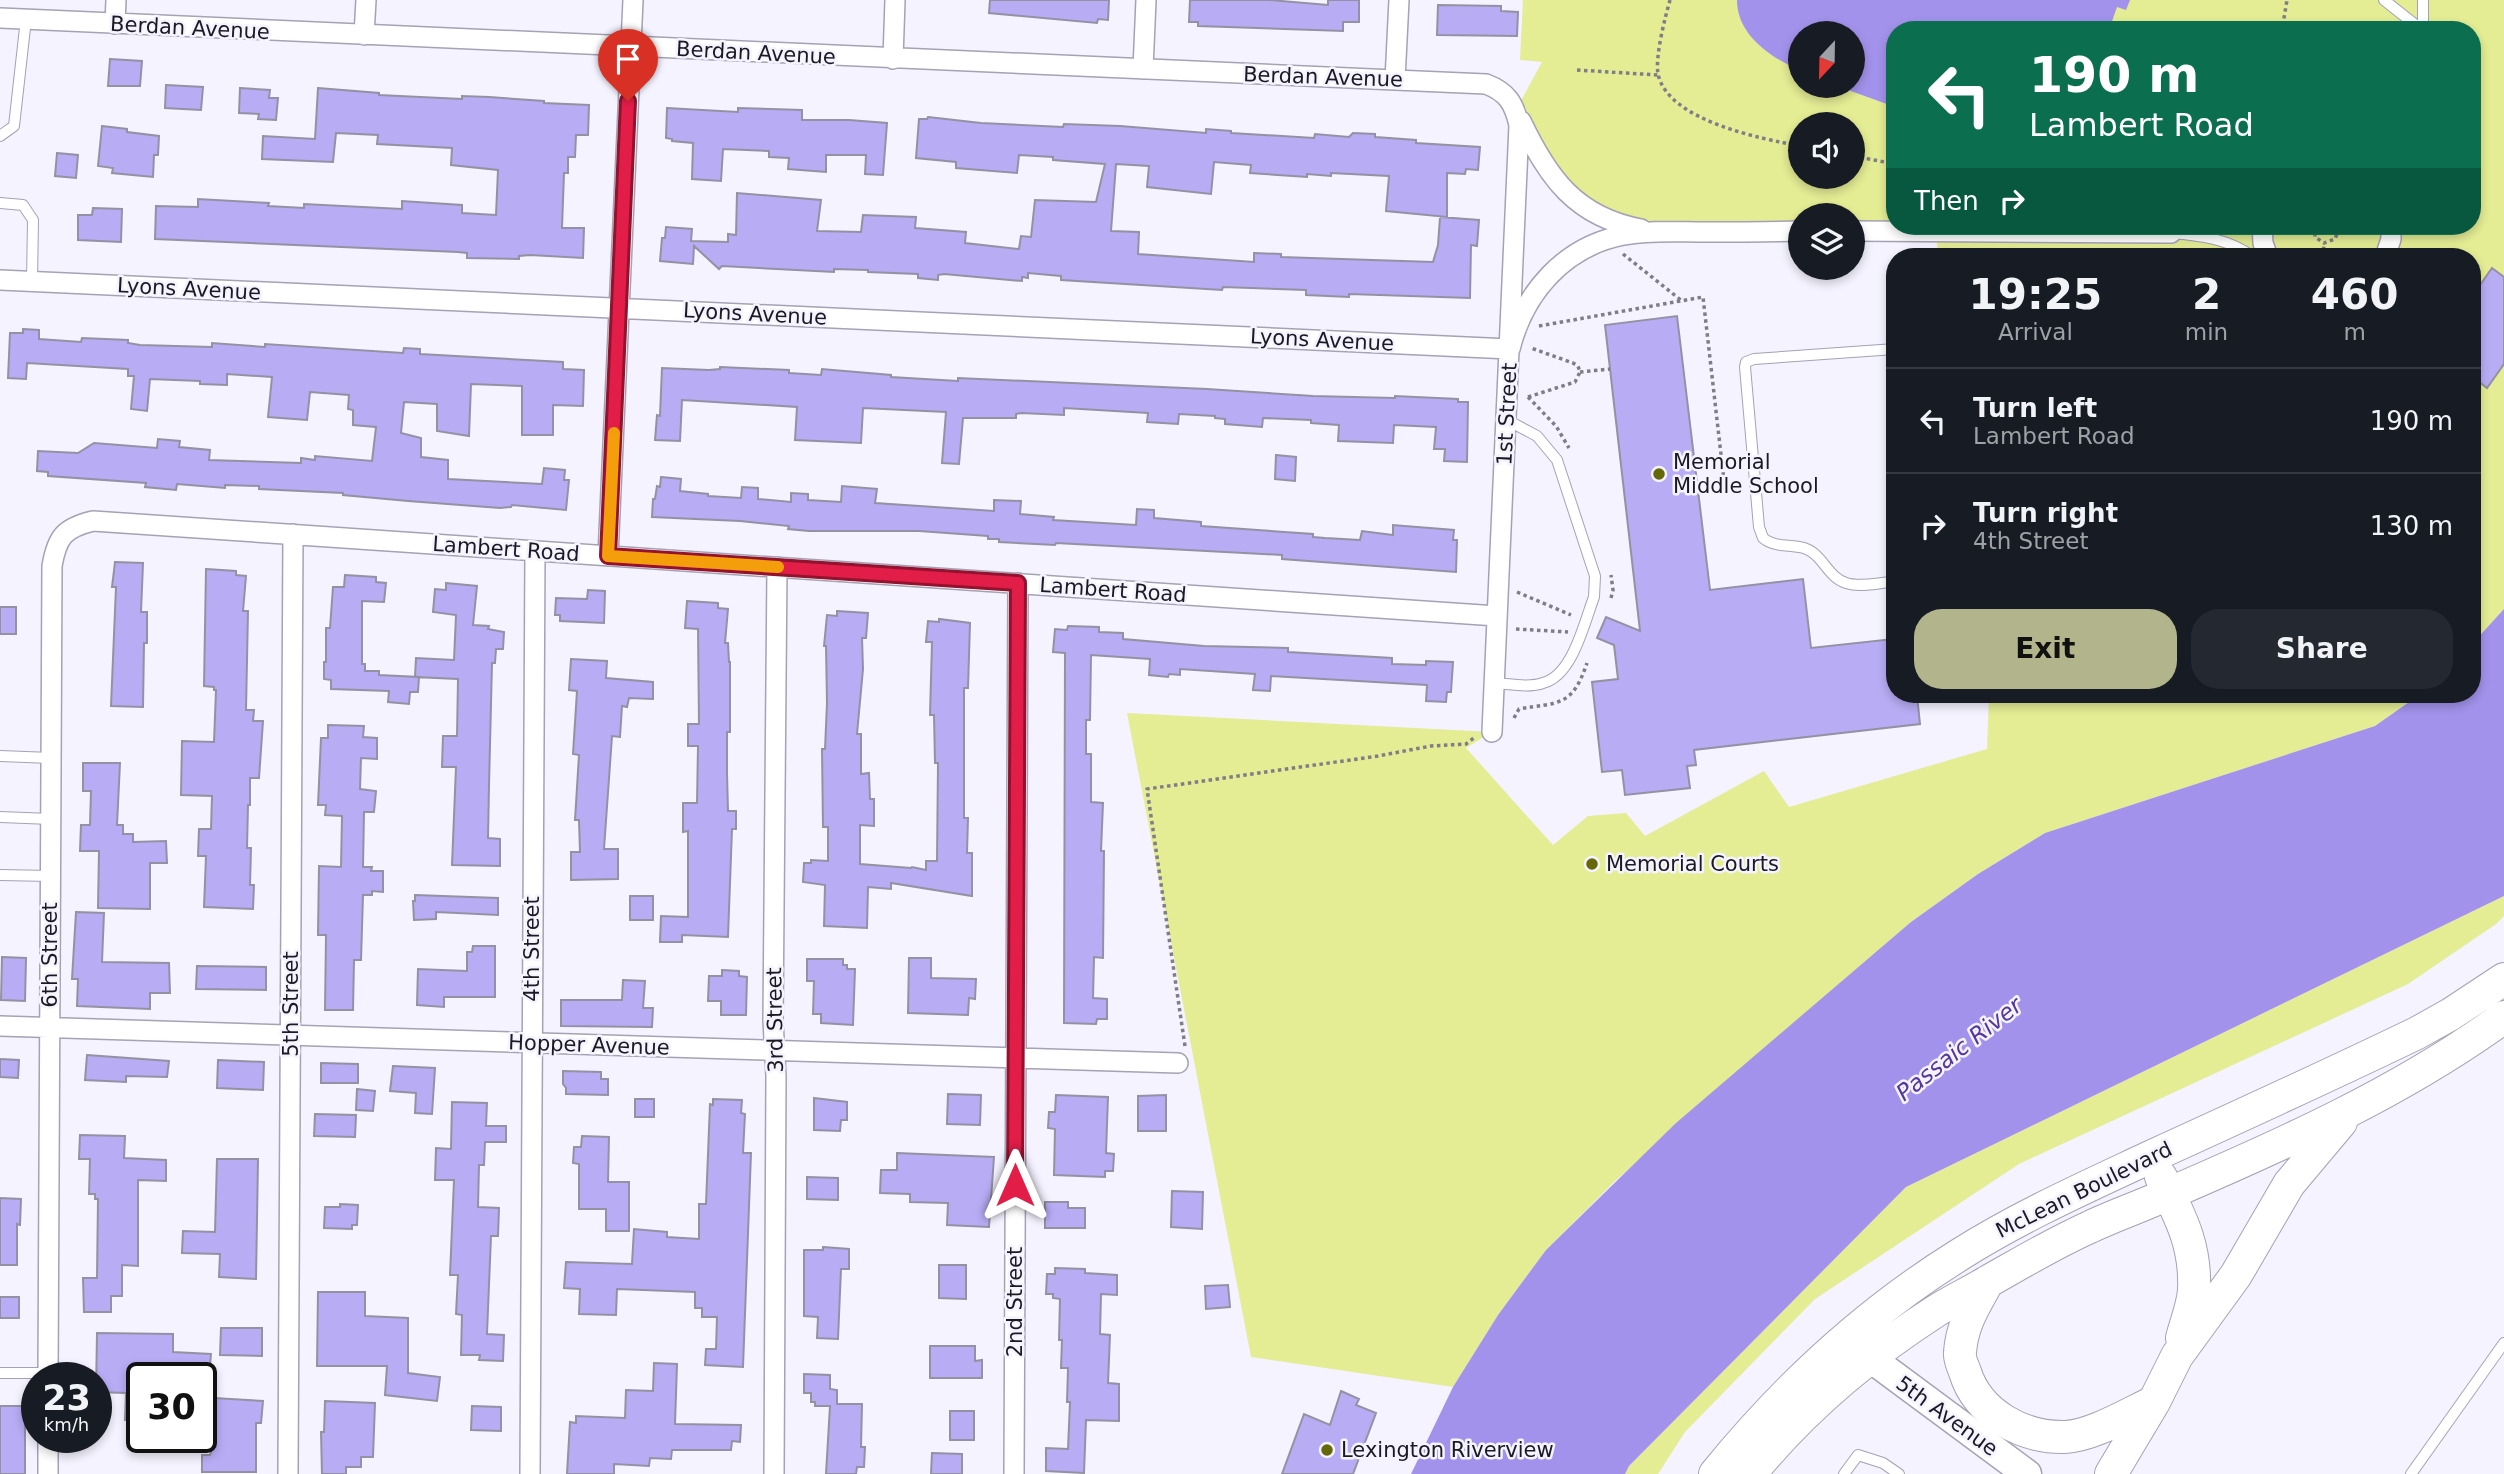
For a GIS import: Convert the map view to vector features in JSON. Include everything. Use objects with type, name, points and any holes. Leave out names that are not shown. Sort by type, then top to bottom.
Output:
[{"type":"main road","name":"McLean Boulevard","points":[[1715,1474],[1758,1424],[1849,1336],[1912,1287],[1996,1232],[2417,1033],[2504,979]]},
{"type":"main road","name":"McLean Boulevard","points":[[1750,1474],[1837,1383],[1869,1357],[1939,1309],[2021,1262],[2091,1227],[2352,1109],[2438,1062],[2504,1017]]},
{"type":"main road","points":[[2111,1474],[2154,1402],[2177,1356],[2236,1275],[2289,1184],[2352,1109]]},
{"type":"main road","points":[[2151,1157],[2189,1236],[2193,1258],[2194,1292],[2177,1356]]},
{"type":"main road","points":[[1987,1282],[1965,1323],[1959,1355],[1969,1386],[1988,1410],[2009,1424],[2036,1433],[2067,1437],[2097,1429],[2154,1402]]},
{"type":"main road","name":"5th Avenue","points":[[1869,1357],[2026,1474]]},
{"type":"main road","points":[[2131,1474],[2136,1446],[2154,1402]]},
{"type":"street","points":[[114,24],[116,0]]},
{"type":"street","points":[[364,35],[366,0]]},
{"type":"street","points":[[608,556],[633,0]]},
{"type":"street","points":[[892,59],[895,0]]},
{"type":"street","points":[[1143,69],[1146,0]]},
{"type":"street","points":[[1395,80],[1399,0]]},
{"type":"street","name":"Berdan Avenue","points":[[0,18],[1486,84],[1499,89],[1512,104]]},
{"type":"street","points":[[1512,104],[1544,165],[1560,187],[1580,205],[1603,219],[1652,232]]},
{"type":"street","name":"1st Street","points":[[1487,735],[1494,683],[1507,420],[1519,348],[1519,125],[1512,104]]},
{"type":"street","points":[[1519,348],[1515,329],[1525,306],[1538,287],[1554,269],[1575,254],[1605,240],[1652,232],[1788,232]]},
{"type":"street","points":[[1865,232],[1886,232]]},
{"type":"street","name":"Lyons Avenue","points":[[0,280],[1519,348]]},
{"type":"street","name":"Lambert Road","points":[[62,535],[76,525],[93,521],[1497,616]]},
{"type":"street","name":"5th Street","points":[[288,1474],[293,534]]},
{"type":"street","name":"6th Street","points":[[48,1362],[52,566],[62,535]]},
{"type":"street","name":"4th Street","points":[[530,1474],[535,551]]},
{"type":"street","name":"3rd Street","points":[[774,1474],[773,1006],[777,567]]},
{"type":"street","name":"2nd Street","points":[[1014,1474],[1018,583]]},
{"type":"street","name":"Hopper Avenue","points":[[0,1026],[1178,1063]]},
{"type":"street","points":[[48,1453],[48,1474]]},
{"type":"lane","points":[[2384,0],[2411,21]]},
{"type":"lane","points":[[2423,0],[2423,21]]},
{"type":"lane","points":[[0,136],[14,126],[26,19]]},
{"type":"lane","points":[[0,203],[23,205],[33,220],[32,281]]},
{"type":"lane","points":[[2186,235],[2208,238],[2239,248]]},
{"type":"lane","points":[[1886,350],[1754,359],[1746,362],[1745,367],[1759,527],[1763,538],[1774,544],[1809,550],[1843,582],[1886,582]]},
{"type":"lane","points":[[1494,683],[1535,685],[1555,678],[1564,671],[1594,597],[1595,576],[1557,460],[1537,436],[1507,420]]},
{"type":"lane","points":[[0,756],[51,758]]},
{"type":"lane","points":[[0,817],[51,819]]},
{"type":"lane","points":[[0,875],[51,876]]},
{"type":"lane","points":[[2411,1474],[2504,1343]]},
{"type":"lane","points":[[0,1373],[21,1374]]},
{"type":"lane","points":[[1844,1474],[1858,1455],[1882,1463],[1899,1474]]},
{"type":"path","points":[[1670,0],[1658,75],[1670,94],[1690,113],[1730,130],[1788,143]]},
{"type":"path","points":[[2284,21],[2287,0]]},
{"type":"path","points":[[1577,70],[1658,75]]},
{"type":"path","points":[[1865,158],[1886,162]]},
{"type":"path","points":[[2316,235],[2324,243],[2332,241],[2336,235]]},
{"type":"path","points":[[1605,240],[1682,301]]},
{"type":"path","points":[[2324,243],[2324,248]]},
{"type":"path","points":[[1533,328],[1703,297],[1724,481]]},
{"type":"path","points":[[1519,348],[1573,363],[1578,366],[1580,372],[1574,382],[1528,397]]},
{"type":"path","points":[[1580,372],[1610,369]]},
{"type":"path","points":[[1516,591],[1585,621]]},
{"type":"path","points":[[1514,629],[1581,633]]},
{"type":"path","points":[[1178,1063],[1185,1051],[1147,789],[1431,746],[1466,744],[1473,738],[1487,735]]},
{"type":"green space","points":[[1523,0],[2504,0],[2504,609],[2481,634],[2481,248],[1938,248],[1936,235],[2481,235],[2481,21],[1886,21],[1886,231],[1865,231],[1865,203],[1788,203],[1788,231],[1652,232],[1580,205],[1516,110],[1542,62],[1520,60]]},
{"type":"green space","points":[[1989,703],[2408,703],[2375,726],[2045,833],[1978,874],[1911,922],[1615,1181],[1546,1250],[1498,1315],[1453,1387],[1251,1357],[1127,713],[1492,732],[1466,748],[1553,845],[1588,816],[1626,813],[1645,836],[1764,771],[1789,807],[1987,749]]},
{"type":"green space","points":[[2504,896],[2504,916],[2496,924],[2408,984],[2019,1164],[1815,1299],[1685,1432],[1658,1474],[1625,1474],[1629,1466],[1906,1187]]},
{"type":"water","points":[[1737,0],[2130,0],[2126,10],[2117,7],[2112,21],[1886,21],[1886,104],[1866,96],[1866,21],[1788,21],[1788,64],[1758,44],[1743,24]]},
{"type":"water","name":"Passaic River","points":[[2504,609],[2504,896],[1906,1187],[1629,1466],[1625,1474],[1411,1474],[1453,1387],[1498,1315],[1546,1250],[1676,1123],[1911,922],[1978,874],[2045,833],[2375,726],[2408,703],[2481,703],[2481,634]]},
{"type":"building","points":[[990,0],[1109,0],[1108,20],[1098,19],[1097,23],[989,13]]},
{"type":"building","points":[[1190,0],[1270,0],[1328,5],[1328,0],[1359,0],[1359,22],[1343,22],[1343,31],[1198,26],[1198,22],[1189,22]]},
{"type":"building","points":[[1438,5],[1501,6],[1501,11],[1518,12],[1517,36],[1437,35]]},
{"type":"building","points":[[110,59],[142,61],[140,86],[108,86]]},
{"type":"building","points":[[166,85],[203,87],[201,110],[165,108]]},
{"type":"building","points":[[240,88],[270,90],[269,98],[278,98],[276,120],[258,119],[259,114],[239,113]]},
{"type":"building","points":[[318,88],[379,95],[462,99],[462,96],[489,97],[589,105],[588,135],[576,135],[575,157],[568,157],[568,173],[564,173],[562,228],[584,228],[583,258],[530,255],[519,256],[519,259],[467,258],[467,253],[458,252],[155,239],[156,206],[198,207],[198,199],[304,208],[304,204],[402,209],[402,201],[462,205],[462,213],[496,215],[498,170],[451,165],[452,148],[377,144],[378,135],[336,133],[333,162],[262,159],[263,136],[315,139]]},
{"type":"building","points":[[667,108],[738,112],[738,108],[802,110],[802,120],[887,123],[883,175],[865,174],[866,155],[826,155],[826,172],[788,169],[789,158],[769,157],[769,151],[723,149],[721,181],[692,179],[693,143],[666,138]]},
{"type":"building","points":[[928,117],[1063,127],[1064,124],[1120,126],[1206,133],[1206,129],[1314,138],[1315,134],[1349,137],[1353,133],[1375,134],[1375,137],[1416,140],[1416,143],[1480,147],[1478,170],[1466,169],[1465,174],[1447,173],[1447,217],[1386,211],[1389,176],[1331,173],[1331,176],[1307,174],[1307,177],[1250,173],[1251,165],[1214,162],[1211,194],[1147,187],[1149,166],[1116,164],[1111,231],[1139,232],[1138,254],[1254,262],[1254,253],[1281,254],[1281,257],[1433,262],[1438,245],[1440,217],[1479,220],[1477,246],[1471,245],[1470,298],[1306,295],[1306,290],[1223,287],[1222,290],[1061,280],[1061,276],[1028,273],[1028,278],[1022,277],[1022,281],[944,274],[938,275],[938,280],[918,278],[918,274],[868,270],[834,269],[834,272],[722,266],[719,269],[694,246],[693,264],[660,261],[666,227],[692,229],[691,241],[728,242],[728,234],[736,235],[737,193],[821,200],[817,231],[861,232],[863,215],[916,217],[915,228],[966,232],[965,243],[1019,249],[1021,236],[1031,237],[1035,200],[1096,202],[1105,164],[1019,155],[1017,173],[956,168],[956,162],[916,158],[919,119]]},
{"type":"building","points":[[102,126],[159,136],[158,155],[154,155],[153,177],[112,173],[113,168],[98,166]]},
{"type":"building","points":[[57,153],[78,155],[76,178],[55,176]]},
{"type":"building","points":[[93,208],[122,209],[121,242],[78,240],[78,215],[92,215]]},
{"type":"building","points":[[2492,268],[2504,277],[2504,364],[2487,388],[2481,383],[2481,284]]},
{"type":"building","name":"Memorial Middle School","points":[[1677,316],[1710,590],[1803,579],[1811,648],[1886,640],[1886,703],[1918,703],[1920,724],[1694,750],[1696,765],[1687,766],[1690,788],[1625,795],[1622,770],[1602,772],[1592,682],[1618,679],[1614,645],[1597,638],[1606,617],[1640,631],[1605,325]]},
{"type":"building","points":[[23,329],[39,330],[39,339],[81,342],[82,338],[128,340],[128,343],[140,345],[212,347],[212,343],[265,347],[265,344],[403,353],[404,348],[420,349],[420,354],[563,362],[563,369],[584,370],[583,406],[553,405],[553,435],[522,435],[522,386],[471,384],[469,436],[437,431],[437,404],[404,402],[401,433],[421,438],[421,457],[448,460],[448,479],[542,484],[544,468],[565,470],[564,480],[569,480],[566,510],[408,501],[343,493],[259,489],[259,486],[225,485],[225,488],[177,484],[176,490],[145,487],[146,483],[48,476],[48,472],[37,471],[38,451],[78,453],[94,443],[157,448],[158,439],[180,441],[179,447],[210,450],[209,460],[301,463],[301,458],[315,460],[315,456],[372,461],[376,427],[353,425],[353,410],[348,409],[349,395],[310,392],[307,420],[268,417],[272,377],[227,374],[227,385],[150,379],[147,411],[131,409],[134,376],[128,376],[128,369],[27,363],[26,379],[8,378],[10,333],[23,333]]},
{"type":"building","points":[[720,367],[789,370],[789,373],[821,375],[822,369],[958,381],[958,378],[1313,396],[1458,399],[1458,402],[1468,402],[1467,462],[1444,461],[1445,449],[1434,449],[1436,427],[1394,425],[1393,443],[1338,441],[1339,425],[1311,423],[1311,420],[1263,418],[1262,427],[1225,424],[1225,419],[1215,416],[1179,414],[1178,424],[1147,422],[1148,413],[1064,408],[1064,415],[1021,413],[1016,414],[1016,418],[963,418],[959,464],[942,463],[946,412],[863,408],[861,443],[795,440],[797,407],[682,400],[680,441],[655,440],[657,415],[660,416],[662,368],[709,370]]},
{"type":"building","points":[[1276,455],[1296,457],[1295,481],[1275,479]]},
{"type":"building","points":[[661,477],[681,479],[680,491],[741,498],[742,487],[758,488],[758,499],[791,502],[791,493],[808,494],[808,500],[841,502],[842,486],[877,489],[875,503],[994,511],[994,500],[1021,501],[1020,514],[1054,517],[1053,520],[1136,525],[1137,509],[1154,510],[1154,518],[1201,522],[1201,526],[1313,534],[1313,537],[1325,538],[1360,540],[1362,531],[1393,535],[1393,525],[1454,530],[1453,540],[1457,540],[1456,572],[1282,559],[1282,555],[999,542],[999,539],[988,539],[988,536],[919,531],[809,531],[740,521],[652,517],[653,499],[657,486],[660,487]]},
{"type":"building","points":[[115,562],[143,563],[141,612],[147,612],[147,643],[144,643],[143,707],[111,706],[116,587],[112,587]]},
{"type":"building","points":[[206,569],[236,571],[236,575],[246,576],[243,611],[248,611],[246,710],[254,710],[253,721],[263,721],[259,778],[250,778],[248,805],[247,848],[251,848],[250,885],[254,885],[253,909],[204,907],[206,856],[198,856],[199,829],[211,829],[212,796],[181,795],[182,741],[214,742],[216,690],[214,687],[204,686]]},
{"type":"building","points":[[345,575],[376,577],[376,582],[386,583],[384,602],[362,601],[362,664],[365,664],[365,671],[379,671],[379,675],[419,677],[418,692],[410,692],[409,704],[388,702],[389,691],[331,689],[331,680],[324,679],[326,628],[330,628],[333,587],[344,587]]},
{"type":"building","points":[[446,583],[477,586],[473,625],[489,626],[488,629],[504,632],[503,649],[496,649],[495,663],[492,663],[488,838],[500,839],[500,866],[452,865],[456,767],[442,767],[443,736],[457,736],[458,679],[415,677],[416,658],[454,660],[456,615],[433,612],[435,589],[446,590]]},
{"type":"building","points":[[588,590],[605,591],[604,623],[560,621],[560,615],[555,615],[556,598],[587,599]]},
{"type":"building","points":[[687,601],[718,603],[718,608],[728,609],[725,643],[728,643],[730,662],[728,811],[736,811],[736,829],[732,829],[728,937],[682,935],[682,942],[660,942],[661,916],[688,917],[688,831],[683,832],[683,803],[697,803],[698,746],[688,746],[688,724],[699,724],[698,629],[685,628]]},
{"type":"building","points":[[0,607],[16,607],[16,634],[0,634]]},
{"type":"building","points":[[837,611],[868,613],[866,638],[862,638],[863,669],[857,734],[861,734],[861,774],[869,773],[870,799],[874,799],[874,826],[860,825],[860,864],[926,870],[926,861],[937,861],[938,763],[935,763],[934,715],[930,715],[932,642],[926,642],[928,621],[939,622],[939,619],[970,623],[968,688],[964,688],[964,818],[968,818],[967,853],[972,853],[972,896],[891,883],[891,889],[868,887],[867,928],[824,926],[825,885],[803,882],[804,863],[811,863],[811,860],[828,861],[828,827],[823,827],[822,749],[825,749],[827,703],[824,646],[827,615],[837,616]]},
{"type":"building","points":[[1068,626],[1099,627],[1099,632],[1123,633],[1123,639],[1204,646],[1288,648],[1288,652],[1392,658],[1392,664],[1426,665],[1426,661],[1453,662],[1451,692],[1447,692],[1446,702],[1426,701],[1427,685],[1271,676],[1270,691],[1253,690],[1255,674],[1180,669],[1180,675],[1149,675],[1150,659],[1091,655],[1090,720],[1086,720],[1086,754],[1091,754],[1091,802],[1103,803],[1101,851],[1104,851],[1103,958],[1094,957],[1093,998],[1107,999],[1107,1019],[1097,1019],[1096,1024],[1064,1023],[1065,653],[1053,652],[1055,629],[1067,630]]},
{"type":"building","points":[[571,659],[607,661],[606,678],[653,682],[653,699],[629,698],[627,707],[622,706],[620,737],[612,736],[604,849],[618,849],[618,879],[571,880],[571,852],[580,852],[579,820],[575,820],[579,755],[573,754],[577,691],[569,690]]},
{"type":"building","points":[[328,725],[364,726],[363,737],[377,738],[377,759],[361,758],[360,789],[376,791],[374,812],[364,812],[363,867],[372,867],[371,871],[383,871],[383,892],[372,891],[372,895],[363,895],[361,960],[354,960],[353,1010],[325,1010],[326,935],[318,935],[319,866],[341,867],[342,816],[325,815],[326,805],[318,805],[321,738],[328,738]]},
{"type":"building","points":[[83,763],[120,763],[117,825],[123,825],[123,834],[133,834],[133,842],[166,841],[167,863],[150,863],[150,909],[98,908],[99,851],[80,851],[81,825],[90,825],[91,791],[83,791]]},
{"type":"building","points":[[415,895],[498,898],[498,915],[436,912],[436,919],[414,920]]},
{"type":"building","points":[[630,896],[653,896],[653,920],[630,920]]},
{"type":"building","points":[[76,912],[104,913],[102,962],[169,963],[170,993],[150,993],[150,1009],[77,1006],[78,979],[72,979]]},
{"type":"building","points":[[473,946],[495,946],[495,997],[444,997],[444,1007],[417,1005],[418,969],[467,971],[467,952],[472,952]]},
{"type":"building","points":[[2,957],[26,958],[25,1001],[1,1000]]},
{"type":"building","points":[[909,958],[931,958],[931,978],[976,979],[975,999],[969,998],[968,1015],[908,1013]]},
{"type":"building","points":[[807,959],[843,959],[843,965],[847,965],[847,969],[855,969],[853,1025],[821,1023],[821,1014],[813,1014],[814,981],[807,981]]},
{"type":"building","points":[[197,966],[266,967],[266,990],[196,989]]},
{"type":"building","points":[[722,970],[739,971],[739,976],[747,977],[746,1015],[721,1015],[721,1001],[708,1001],[709,976],[722,976]]},
{"type":"building","points":[[623,980],[645,981],[643,1008],[653,1008],[652,1027],[561,1026],[561,1000],[622,1000]]},
{"type":"building","points":[[87,1055],[169,1061],[167,1077],[126,1076],[126,1082],[85,1080]]},
{"type":"building","points":[[0,1059],[19,1060],[18,1078],[0,1077]]},
{"type":"building","points":[[218,1060],[264,1062],[263,1090],[217,1088]]},
{"type":"building","points":[[321,1063],[358,1064],[358,1083],[321,1083]]},
{"type":"building","points":[[393,1066],[435,1068],[432,1114],[415,1113],[416,1093],[390,1091]]},
{"type":"building","points":[[563,1071],[601,1072],[601,1079],[608,1079],[608,1095],[566,1094]]},
{"type":"building","points":[[357,1089],[375,1091],[373,1111],[356,1110]]},
{"type":"building","points":[[948,1094],[981,1095],[980,1125],[947,1124]]},
{"type":"building","points":[[1056,1095],[1108,1097],[1106,1153],[1114,1154],[1113,1171],[1105,1171],[1105,1177],[1054,1175],[1055,1129],[1048,1128],[1049,1112],[1055,1112]]},
{"type":"building","points":[[1166,1095],[1166,1131],[1138,1131],[1138,1096]]},
{"type":"building","points":[[814,1098],[847,1102],[847,1120],[841,1120],[840,1131],[814,1130]]},
{"type":"building","points":[[635,1099],[654,1099],[654,1117],[635,1117]]},
{"type":"building","points":[[713,1099],[742,1100],[741,1113],[745,1114],[743,1153],[751,1153],[743,1367],[705,1365],[706,1349],[716,1349],[717,1317],[702,1317],[702,1308],[695,1308],[695,1292],[617,1289],[616,1315],[579,1314],[580,1289],[564,1288],[566,1262],[632,1264],[634,1229],[667,1232],[667,1237],[699,1239],[699,1204],[706,1204],[710,1104],[713,1105]]},
{"type":"building","points":[[452,1102],[487,1103],[486,1126],[506,1126],[506,1142],[485,1142],[484,1165],[479,1165],[478,1207],[499,1208],[498,1236],[491,1236],[487,1334],[504,1335],[503,1361],[479,1360],[480,1355],[461,1355],[462,1315],[456,1314],[458,1275],[450,1275],[454,1180],[435,1180],[436,1148],[451,1149]]},
{"type":"building","points":[[315,1114],[356,1115],[355,1137],[314,1136]]},
{"type":"building","points":[[80,1135],[125,1136],[124,1158],[166,1160],[166,1181],[138,1180],[138,1266],[122,1265],[122,1296],[111,1296],[111,1312],[84,1312],[83,1278],[97,1278],[98,1199],[95,1199],[95,1194],[89,1194],[90,1159],[79,1159]]},
{"type":"building","points":[[582,1136],[609,1137],[608,1182],[629,1182],[629,1231],[606,1231],[606,1209],[579,1209],[579,1164],[573,1163],[574,1147],[581,1147]]},
{"type":"building","points":[[897,1153],[994,1157],[989,1227],[947,1225],[948,1203],[910,1202],[910,1194],[880,1193],[881,1170],[897,1170]]},
{"type":"building","points":[[217,1159],[258,1159],[256,1279],[219,1277],[220,1254],[182,1253],[183,1231],[215,1232]]},
{"type":"building","points":[[807,1177],[838,1178],[838,1200],[807,1199]]},
{"type":"building","points":[[1172,1191],[1203,1192],[1202,1229],[1171,1227]]},
{"type":"building","points":[[0,1198],[21,1199],[20,1225],[17,1224],[17,1265],[0,1265]]},
{"type":"building","points":[[1045,1202],[1068,1202],[1068,1208],[1085,1208],[1085,1228],[1045,1228]]},
{"type":"building","points":[[340,1204],[358,1205],[357,1225],[352,1225],[352,1229],[324,1228],[325,1207],[340,1207]]},
{"type":"building","points":[[823,1247],[849,1249],[849,1269],[841,1269],[838,1339],[817,1338],[818,1317],[804,1316],[804,1250],[823,1250]]},
{"type":"building","points":[[939,1265],[966,1265],[966,1299],[939,1298]]},
{"type":"building","points":[[1055,1268],[1085,1269],[1085,1273],[1117,1275],[1117,1295],[1101,1294],[1100,1334],[1110,1335],[1108,1383],[1119,1384],[1119,1421],[1086,1420],[1084,1473],[1046,1471],[1046,1448],[1068,1449],[1070,1402],[1067,1402],[1068,1368],[1061,1368],[1060,1299],[1053,1298],[1053,1294],[1046,1294],[1047,1274],[1055,1274]]},
{"type":"building","points":[[1228,1285],[1230,1307],[1206,1309],[1205,1286]]},
{"type":"building","points":[[318,1292],[365,1292],[365,1316],[408,1318],[408,1373],[440,1377],[437,1401],[385,1395],[387,1366],[317,1366]]},
{"type":"building","points":[[0,1297],[19,1297],[19,1318],[0,1318]]},
{"type":"building","points":[[221,1328],[262,1328],[262,1356],[220,1355]]},
{"type":"building","points":[[97,1333],[173,1334],[173,1352],[211,1354],[210,1362],[126,1362],[126,1393],[112,1393],[112,1362],[97,1362]]},
{"type":"building","points":[[930,1346],[975,1346],[975,1361],[982,1360],[982,1378],[930,1378]]},
{"type":"building","points":[[654,1363],[677,1364],[675,1424],[741,1425],[740,1442],[732,1441],[731,1450],[672,1450],[671,1459],[650,1458],[649,1466],[614,1464],[614,1474],[567,1474],[570,1422],[576,1423],[576,1416],[625,1418],[626,1390],[653,1391]]},
{"type":"building","points":[[804,1374],[830,1375],[830,1389],[837,1390],[837,1404],[862,1404],[861,1447],[865,1447],[864,1467],[857,1467],[856,1474],[826,1474],[830,1406],[815,1406],[815,1402],[811,1402],[811,1393],[804,1393]]},
{"type":"building","name":"Lexington Riverview","points":[[1341,1391],[1359,1399],[1356,1405],[1376,1413],[1353,1474],[1282,1474],[1304,1414],[1330,1425]]},
{"type":"building","points":[[217,1398],[263,1401],[261,1423],[256,1423],[256,1472],[202,1472],[202,1455],[217,1453]]},
{"type":"building","points":[[325,1401],[375,1403],[373,1457],[361,1457],[361,1467],[346,1467],[346,1474],[322,1474],[321,1432],[324,1432]]},
{"type":"building","points":[[0,1406],[21,1406],[21,1453],[25,1453],[25,1474],[0,1474]]},
{"type":"building","points":[[472,1406],[501,1407],[501,1431],[471,1430]]},
{"type":"building","points":[[950,1411],[974,1411],[974,1440],[950,1440]]},
{"type":"building","points":[[932,1453],[962,1454],[962,1474],[931,1474]]},
{"type":"slow traffic","points":[[614,433],[608,556],[778,567]]},
{"type":"place","name":"Memorial Middle School","points":[[1659,474]]},
{"type":"place","name":"Memorial Courts","points":[[1592,864]]},
{"type":"place","name":"Lexington Riverview","points":[[1327,1450]]},
{"type":"route","points":[[628,101],[608,556],[1018,583],[1015,1185]]}]
